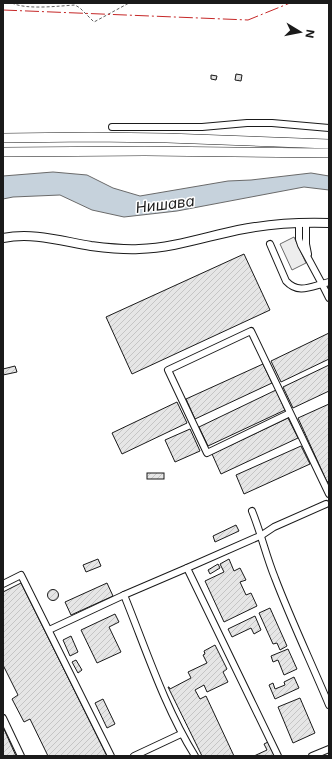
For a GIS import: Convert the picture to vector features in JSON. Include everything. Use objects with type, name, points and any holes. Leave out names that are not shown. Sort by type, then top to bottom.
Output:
[{"type":"highway","points":[[3,138],[167,138],[329,144]]},
{"type":"highway","points":[[3,152],[145,151],[329,153]]},
{"type":"main road","points":[[3,238],[29,236],[109,248],[140,249],[170,246],[240,230],[282,224],[329,223]]},
{"type":"street","points":[[112,127],[202,127],[266,123],[329,128]]},
{"type":"street","points":[[302,223],[310,259],[329,298]]},
{"type":"street","points":[[270,244],[290,286],[305,288],[329,282]]},
{"type":"street","points":[[290,414],[207,453],[168,370],[251,331],[329,494]]},
{"type":"street","points":[[49,630],[124,595],[262,535],[274,527],[326,504]]},
{"type":"street","points":[[252,511],[262,535],[265,552],[275,578],[329,705]]},
{"type":"street","points":[[187,568],[278,756]]},
{"type":"street","points":[[3,584],[21,575],[111,756]]},
{"type":"street","points":[[124,595],[164,696],[181,734],[195,756]]},
{"type":"street","points":[[3,718],[21,756]]},
{"type":"street","points":[[134,756],[181,734]]},
{"type":"street","points":[[312,756],[329,749]]},
{"type":"path","points":[[12,3],[17,6],[75,5],[94,22],[129,3]]},
{"type":"shaded area","points":[[294,237],[306,263],[292,270],[280,244]]},
{"type":"water","name":"Нишава","points":[[53,172],[87,175],[113,188],[140,196],[228,181],[251,180],[311,173],[329,176],[329,190],[304,187],[177,211],[124,217],[92,210],[60,195],[13,197],[3,199],[3,176]]},
{"type":"building","points":[[236,74],[242,75],[241,81],[235,80]]},
{"type":"building","points":[[211,75],[217,76],[216,80],[211,79]]},
{"type":"building","points":[[244,254],[270,310],[132,374],[106,317]]},
{"type":"building","points":[[329,333],[329,359],[281,382],[271,361]]},
{"type":"building","points":[[263,364],[272,383],[195,419],[186,399]]},
{"type":"building","points":[[329,365],[329,391],[293,408],[283,387]]},
{"type":"building","points":[[15,366],[17,372],[3,375],[3,369]]},
{"type":"building","points":[[276,390],[285,410],[208,446],[199,427]]},
{"type":"building","points":[[177,402],[187,423],[122,454],[112,433]]},
{"type":"building","points":[[329,404],[329,481],[327,482],[298,418]]},
{"type":"building","points":[[288,418],[298,438],[221,474],[212,454]]},
{"type":"building","points":[[190,429],[200,451],[175,462],[165,440]]},
{"type":"building","points":[[301,446],[310,464],[244,494],[236,475]]},
{"type":"building","points":[[147,473],[164,473],[164,479],[147,479]]},
{"type":"building","points":[[236,525],[239,531],[215,542],[213,536]]},
{"type":"building","points":[[98,559],[101,566],[86,572],[83,565]]},
{"type":"building","points":[[229,559],[234,571],[240,568],[246,580],[240,582],[246,595],[251,593],[257,606],[224,622],[205,581],[224,572],[220,564]]},
{"type":"building","points":[[218,564],[220,568],[210,574],[208,570]]},
{"type":"building","points":[[21,583],[107,756],[48,756],[30,719],[24,722],[12,699],[18,695],[3,665],[3,592]]},
{"type":"building","points":[[107,583],[113,596],[71,615],[65,602]]},
{"type":"building","points":[[51,590],[55,590],[57,591],[57,599],[51,600],[48,597],[48,593]]},
{"type":"building","points":[[270,608],[287,646],[280,650],[277,643],[273,644],[259,613]]},
{"type":"building","points":[[115,614],[119,622],[109,627],[121,652],[97,663],[81,630]]},
{"type":"building","points":[[255,616],[261,630],[254,634],[251,628],[232,637],[228,629]]},
{"type":"building","points":[[71,636],[78,652],[70,656],[63,640]]},
{"type":"building","points":[[215,645],[227,669],[223,672],[228,682],[207,692],[204,685],[195,690],[200,699],[206,696],[234,756],[202,756],[168,687],[170,689],[191,678],[188,672],[207,663],[203,655],[205,654],[204,651]]},
{"type":"building","points":[[288,649],[297,669],[284,675],[278,660],[273,662],[271,656]]},
{"type":"building","points":[[76,660],[82,670],[78,673],[72,662]]},
{"type":"building","points":[[294,677],[299,688],[275,699],[269,685],[273,683],[275,689],[285,685],[284,682]]},
{"type":"building","points":[[300,698],[315,733],[293,743],[278,707]]},
{"type":"building","points":[[103,699],[115,724],[107,728],[95,703]]},
{"type":"building","points":[[3,727],[16,756],[3,756]]},
{"type":"building","points":[[270,741],[277,756],[254,756],[267,750],[264,744]]},
{"type":"power","points":[[3,10],[248,20],[290,3]]}]
